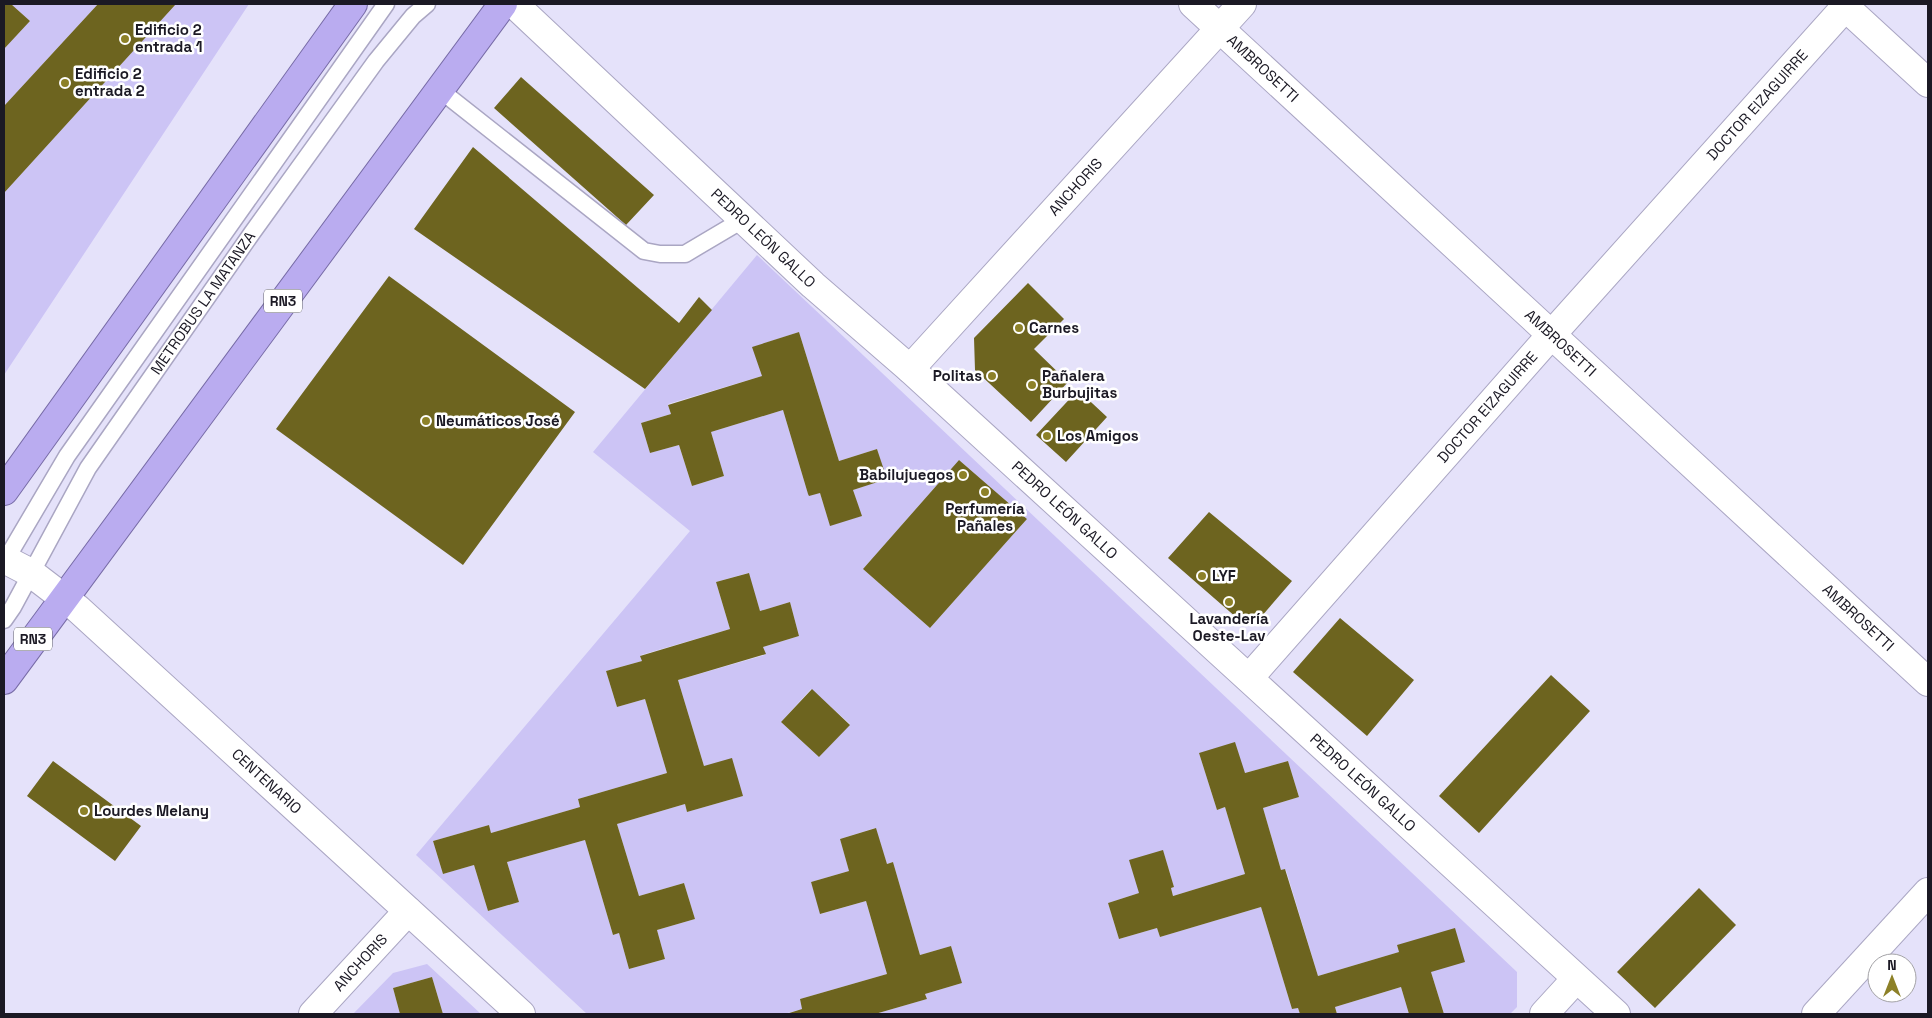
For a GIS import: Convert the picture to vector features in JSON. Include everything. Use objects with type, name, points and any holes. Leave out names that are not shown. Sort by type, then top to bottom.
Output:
[{"type":"highway","points":[[4,491],[353,4]]},
{"type":"highway","name":"RN3","points":[[4,680],[503,4]]},
{"type":"street","name":"PEDRO LEÓN GALLO","points":[[514,4],[813,285],[910,369],[1616,1014]]},
{"type":"street","name":"AMBROSETTI","points":[[1193,4],[1928,682]]},
{"type":"street","name":"ANCHORIS","points":[[910,369],[1242,4]]},
{"type":"street","points":[[1845,5],[1928,83]]},
{"type":"street","name":"DOCTOR EIZAGUIRRE","points":[[1250,678],[1552,334],[1845,5]]},
{"type":"street","name":"CENTENARIO","points":[[4,561],[31,573],[78,609],[521,1014]]},
{"type":"street","points":[[1816,1014],[1928,892]]},
{"type":"street","name":"ANCHORIS","points":[[313,1014],[408,911]]},
{"type":"street","points":[[1544,1014],[1576,979]]},
{"type":"lane","name":"METROBUS LA MATANZA","points":[[4,561],[67,456],[386,4]]},
{"type":"lane","name":"METROBUS LA MATANZA","points":[[4,620],[13,607],[88,468],[114,430],[376,61],[413,16],[427,4]]},
{"type":"lane","points":[[440,90],[644,251],[660,254],[684,254],[744,219]]},
{"type":"shaded area","points":[[11,4],[98,4],[4,106],[4,49],[30,21]]},
{"type":"shaded area","points":[[176,4],[249,4],[4,375],[4,193]]},
{"type":"shaded area","points":[[757,255],[1517,972],[1517,1007],[1510,1014],[1444,1014],[1431,972],[1397,945],[1399,952],[1318,976],[1286,870],[1281,870],[1263,808],[1299,797],[1288,761],[1245,773],[1199,753],[1217,810],[1225,807],[1245,874],[1173,896],[1171,888],[1174,887],[1163,851],[1139,893],[1108,903],[1119,939],[1157,928],[1160,937],[1261,907],[1292,1009],[1298,1008],[1300,1014],[875,1014],[927,999],[925,994],[962,983],[951,946],[920,955],[893,862],[887,864],[875,828],[840,839],[849,871],[811,882],[821,914],[866,901],[887,974],[800,999],[802,1009],[784,1014],[587,1014],[416,855],[690,531],[593,452]],"holes":[[[799,332],[839,461],[877,449],[886,479],[853,490],[861,516],[830,525],[820,493],[808,494],[783,410],[711,432],[724,476],[692,486],[679,445],[650,453],[641,423],[671,414],[668,404],[762,376],[753,347]],[[959,460],[1027,519],[930,628],[863,569]],[[748,573],[760,611],[790,602],[799,636],[763,647],[765,655],[678,680],[704,766],[743,796],[687,812],[685,804],[617,824],[639,896],[684,883],[695,919],[657,930],[665,959],[629,969],[619,933],[613,935],[585,840],[507,862],[519,902],[488,911],[474,865],[443,874],[433,841],[489,825],[491,833],[580,807],[578,799],[667,773],[645,699],[617,707],[606,671],[642,661],[641,655],[730,629],[716,582]],[[811,689],[850,724],[819,757],[781,722]]]},
{"type":"shaded area","points":[[427,964],[481,1014],[443,1014],[432,977],[393,988],[400,1014],[353,1014],[393,973]]},
{"type":"shaded area","points":[[1401,987],[1409,1014],[1337,1014],[1335,1007]]},
{"type":"building","points":[[4,4],[11,4],[30,21],[4,49]]},
{"type":"building","name":"Edificio 2 entrada 2","points":[[98,4],[176,4],[4,193],[4,106]]},
{"type":"building","points":[[521,77],[654,195],[626,225],[494,108]]},
{"type":"building","points":[[473,147],[679,323],[699,297],[712,310],[645,389],[414,229]]},
{"type":"building","name":"Neumáticos José","points":[[389,276],[575,412],[463,565],[276,429]]},
{"type":"building","name":"Carnes","points":[[1028,283],[1064,319],[1034,349],[1068,382],[1031,422],[975,370],[974,338]]},
{"type":"building","points":[[799,332],[839,461],[877,449],[887,479],[853,490],[862,516],[830,526],[820,493],[809,496],[808,494],[783,410],[711,432],[724,476],[692,486],[679,445],[650,453],[641,423],[671,414],[668,405],[762,376],[752,347]]},
{"type":"building","points":[[1078,390],[1107,417],[1066,462],[1036,435]]},
{"type":"building","points":[[959,460],[1027,519],[930,628],[863,569]]},
{"type":"building","points":[[1209,512],[1292,581],[1261,617],[1237,618],[1168,558]]},
{"type":"building","points":[[749,573],[760,611],[790,602],[799,636],[763,647],[766,654],[678,680],[704,766],[732,758],[743,796],[687,812],[685,804],[617,824],[639,896],[684,883],[695,919],[657,930],[665,959],[629,969],[619,933],[613,935],[585,840],[507,862],[519,902],[488,911],[474,865],[443,874],[433,841],[489,825],[491,833],[580,807],[578,799],[667,773],[645,699],[617,707],[606,671],[642,661],[640,656],[730,629],[716,582]]},
{"type":"building","points":[[1340,618],[1414,680],[1367,736],[1293,672]]},
{"type":"building","points":[[1551,675],[1590,711],[1479,833],[1439,796]]},
{"type":"building","points":[[812,689],[850,725],[819,757],[781,722]]},
{"type":"building","points":[[1235,742],[1245,773],[1288,761],[1299,797],[1263,808],[1281,870],[1285,869],[1318,976],[1399,952],[1397,945],[1455,928],[1465,962],[1431,972],[1444,1014],[1409,1014],[1401,987],[1335,1007],[1337,1014],[1300,1014],[1298,1008],[1292,1009],[1261,907],[1160,937],[1157,928],[1119,939],[1108,903],[1139,893],[1129,860],[1163,850],[1174,887],[1171,888],[1173,896],[1245,874],[1225,807],[1217,810],[1199,753]]},
{"type":"building","name":"Lourdes Melany","points":[[53,761],[141,826],[115,861],[27,796]]},
{"type":"building","points":[[876,828],[887,864],[893,862],[920,955],[951,946],[962,983],[925,994],[927,999],[875,1014],[786,1014],[802,1009],[800,999],[887,974],[866,901],[820,914],[811,882],[849,871],[840,839]]},
{"type":"building","points":[[1699,888],[1736,925],[1655,1008],[1617,972]]},
{"type":"building","points":[[432,977],[443,1014],[400,1014],[393,988]]},
{"type":"place","name":"Edificio 2 entrada 1","points":[[125,39]]},
{"type":"place","name":"Edificio 2 entrada 2","points":[[65,83]]},
{"type":"place","name":"Carnes","points":[[1019,328]]},
{"type":"place","name":"Politas","points":[[992,376]]},
{"type":"place","name":"Pañalera Burbujitas","points":[[1032,385]]},
{"type":"place","name":"Neumáticos José","points":[[426,421]]},
{"type":"place","name":"Los Amigos","points":[[1047,436]]},
{"type":"place","name":"Babilujuegos","points":[[963,475]]},
{"type":"place","name":"Perfumería Pañales","points":[[985,492]]},
{"type":"place","name":"LYF","points":[[1202,576]]},
{"type":"place","name":"Lavandería Oeste-Lav","points":[[1229,602]]},
{"type":"place","name":"Lourdes Melany","points":[[84,811]]}]
